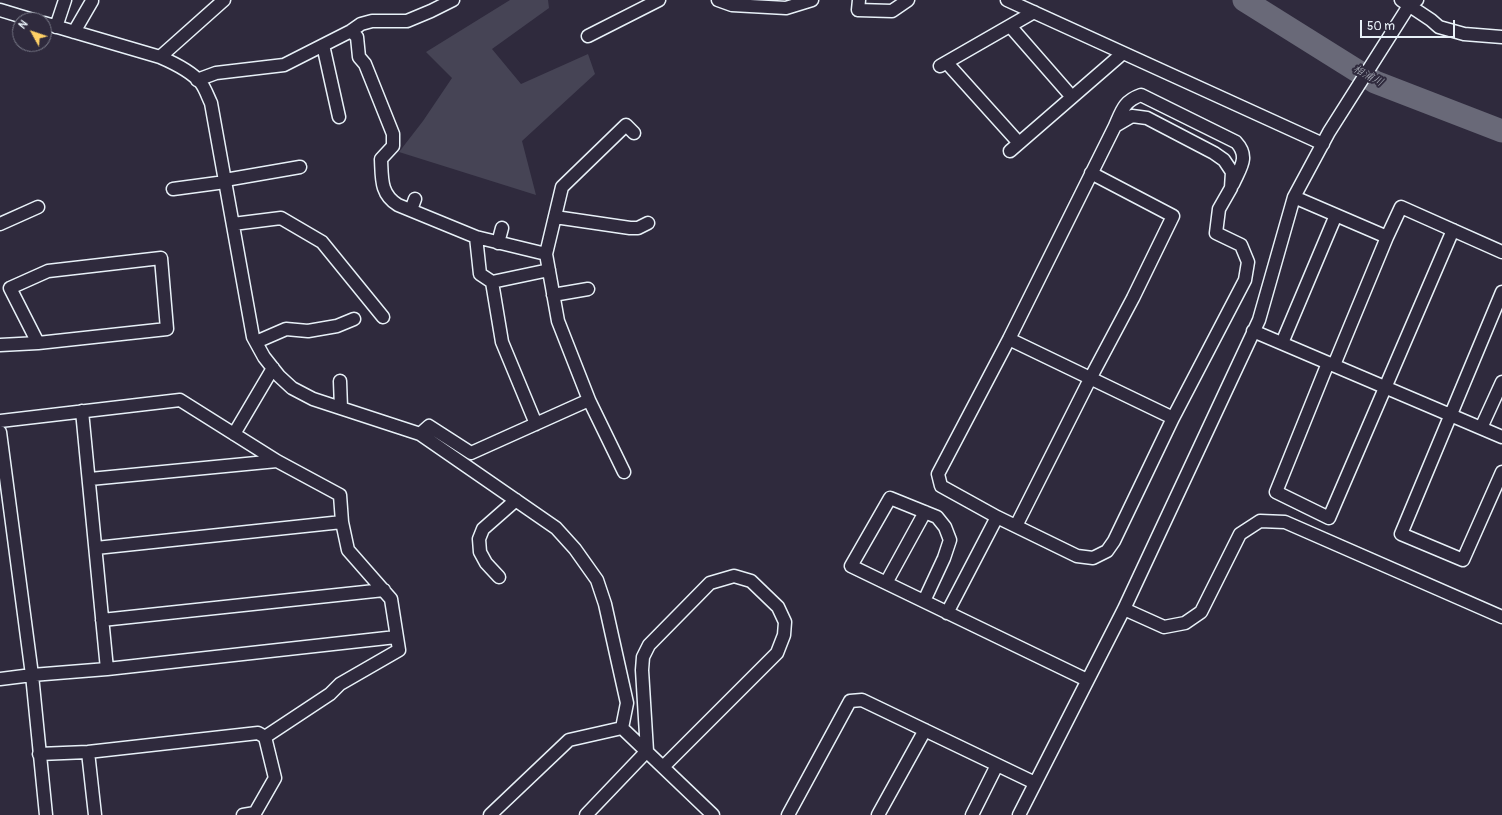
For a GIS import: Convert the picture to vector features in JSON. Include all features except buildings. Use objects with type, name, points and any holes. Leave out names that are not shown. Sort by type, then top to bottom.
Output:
[{"type":"street","points":[[52,22],[65,0]]},
{"type":"street","points":[[160,57],[224,0]]},
{"type":"street","points":[[197,80],[216,73],[284,65],[361,24],[372,21],[407,21],[453,0]]},
{"type":"street","points":[[588,36],[659,0]]},
{"type":"street","points":[[718,0],[732,5],[786,8],[812,0]]},
{"type":"street","points":[[859,0],[858,10],[892,11],[908,0]]},
{"type":"street","points":[[1007,0],[1323,144]]},
{"type":"street","points":[[74,32],[92,1]]},
{"type":"street","points":[[1019,815],[1124,609],[1259,320],[1294,197],[1330,132],[1408,4],[1439,27],[1464,34],[1502,37]]},
{"type":"street","points":[[0,10],[12,14]]},
{"type":"street","points":[[1019,143],[944,65],[1034,12]]},
{"type":"street","points":[[52,26],[160,57],[174,63],[201,83],[211,103],[253,337],[264,357],[292,388],[313,399],[420,434],[556,528],[576,549],[597,580],[605,604],[627,703],[622,728]]},
{"type":"street","points":[[1010,26],[1072,97]]},
{"type":"street","points":[[350,31],[357,37],[359,57],[365,64],[393,134],[393,146],[381,160],[382,184],[390,201],[476,238],[546,254]]},
{"type":"street","points":[[323,45],[339,118]]},
{"type":"street","points":[[1010,151],[1123,53]]},
{"type":"street","points":[[1141,95],[1236,142],[1242,148],[1244,158],[1231,188],[1218,209],[1216,233],[1241,245],[1248,262],[1245,280],[1173,418],[1114,541],[1107,551],[1093,558],[1077,556],[997,517],[941,486],[938,474],[1009,338],[1091,173],[1116,126],[1123,108],[1132,98],[1141,95]]},
{"type":"street","points":[[1116,126],[1132,116],[1147,118],[1214,153],[1224,160],[1232,172],[1231,188]]},
{"type":"street","points":[[624,472],[614,464],[558,321],[546,254],[562,187],[626,125],[634,133]]},
{"type":"street","points":[[173,189],[300,167]]},
{"type":"street","points":[[1016,526],[1091,377],[1133,298],[1173,216],[1091,173]]},
{"type":"street","points":[[1294,197],[1387,237]]},
{"type":"street","points":[[411,210],[415,199]]},
{"type":"street","points":[[0,224],[38,207]]},
{"type":"street","points":[[1453,230],[1329,518],[1276,492],[1331,364],[1401,208],[1453,230],[1502,252]]},
{"type":"street","points":[[1282,343],[1336,215]]},
{"type":"street","points":[[555,217],[630,228],[638,228],[648,223]]},
{"type":"street","points":[[233,224],[281,218],[322,242],[383,317]]},
{"type":"street","points":[[498,243],[502,228]]},
{"type":"street","points":[[476,238],[480,274],[492,282],[549,270]]},
{"type":"street","points":[[0,345],[38,343],[167,329],[161,258],[48,271],[10,288],[38,343]]},
{"type":"street","points":[[492,282],[502,342],[536,424]]},
{"type":"street","points":[[553,295],[588,289]]},
{"type":"street","points":[[1502,292],[1401,534],[1463,560],[1502,472]]},
{"type":"street","points":[[256,342],[286,329],[308,331],[337,326],[354,319]]},
{"type":"street","points":[[1253,331],[1502,437]]},
{"type":"street","points":[[1009,338],[1173,418]]},
{"type":"street","points":[[234,434],[273,368]]},
{"type":"street","points":[[340,381],[341,408]]},
{"type":"street","points":[[1481,428],[1502,382]]},
{"type":"street","points":[[0,421],[180,400],[277,461],[340,495],[342,522],[348,550],[391,599],[399,650],[340,684],[330,694],[265,736]]},
{"type":"street","points":[[420,434],[429,426],[471,453],[589,400]]},
{"type":"street","points":[[82,411],[90,479],[107,669]]},
{"type":"street","points":[[0,432],[32,675],[46,815]]},
{"type":"street","points":[[90,479],[277,461]]},
{"type":"street","points":[[924,601],[944,558],[950,540],[945,527],[937,516],[890,498],[851,566],[1087,680]]},
{"type":"street","points":[[499,577],[486,563],[480,552],[479,539],[483,529],[516,500]]},
{"type":"street","points":[[886,583],[925,512]]},
{"type":"street","points":[[947,613],[997,517]]},
{"type":"street","points":[[1124,609],[1164,627],[1185,623],[1200,612],[1240,534],[1260,521],[1285,522],[1502,617]]},
{"type":"street","points":[[96,548],[342,522]]},
{"type":"street","points":[[586,815],[647,751],[642,670],[643,658],[650,645],[710,583],[734,576],[751,581],[778,607],[785,622],[784,636],[777,653],[663,767]]},
{"type":"street","points":[[102,620],[384,590]]},
{"type":"street","points":[[0,679],[107,669],[396,637]]},
{"type":"street","points":[[788,815],[850,701],[862,700],[1035,783]]},
{"type":"street","points":[[622,728],[713,815]]},
{"type":"street","points":[[490,815],[569,740],[622,728]]},
{"type":"street","points":[[878,815],[925,730]]},
{"type":"street","points":[[39,754],[88,752],[258,733],[265,736]]},
{"type":"street","points":[[243,815],[255,813],[275,778],[265,736]]},
{"type":"street","points":[[88,752],[95,815]]},
{"type":"street","points":[[972,815],[997,765]]},
{"type":"shaded area","points":[[510,0],[548,0],[549,8],[492,49],[521,84],[588,54],[595,74],[522,141],[536,195],[399,152],[423,121],[452,78],[426,52]]},
{"type":"waterway","name":"相浦川","points":[[1244,0],[1375,82],[1502,131]]}]
